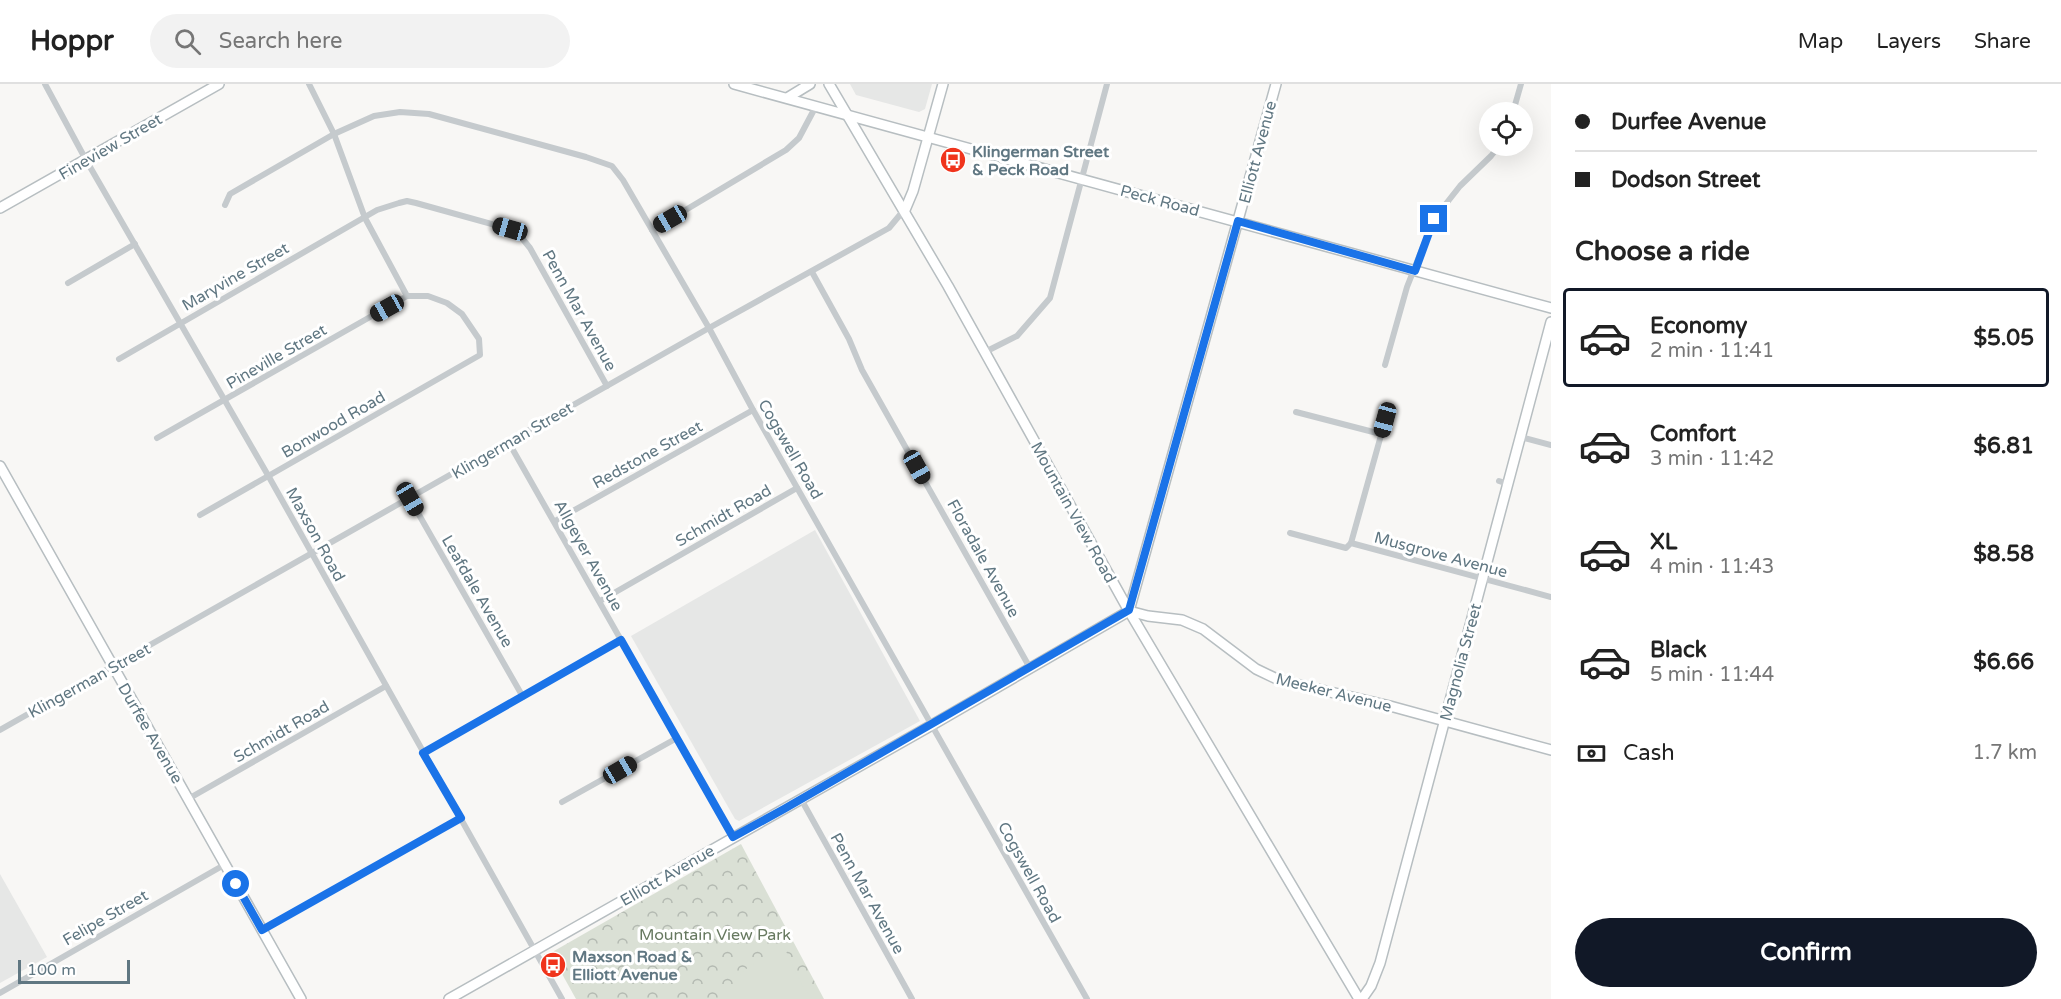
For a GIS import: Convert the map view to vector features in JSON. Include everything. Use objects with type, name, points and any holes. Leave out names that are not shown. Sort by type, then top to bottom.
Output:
[{"type":"street","name":"Maxson Road","points":[[45,84],[562,999]]},
{"type":"street","name":"Fineview Street","points":[[0,208],[219,84]]},
{"type":"street","points":[[309,84],[334,134],[365,218],[407,296]]},
{"type":"street","name":"Peck Road","points":[[734,84],[1551,308]]},
{"type":"street","points":[[787,98],[810,84]]},
{"type":"street","name":"Mountain View Road","points":[[829,84],[905,210],[986,352],[1129,610],[1360,999]]},
{"type":"street","name":"Klingerman Street","points":[[0,730],[889,228],[905,210],[913,191],[943,84]]},
{"type":"street","points":[[986,352],[1017,336],[1050,298],[1107,84]]},
{"type":"street","name":"Elliott Avenue","points":[[449,999],[801,800],[1129,610],[1276,84]]},
{"type":"street","points":[[1516,102],[1521,84]]},
{"type":"street","points":[[652,230],[782,153],[799,138],[816,106]]},
{"type":"street","name":"Cogswell Road","points":[[225,205],[230,194],[334,134],[374,116],[400,112],[429,114],[612,166],[618,172],[709,328],[753,410],[1087,999]]},
{"type":"street","points":[[1385,365],[1407,287],[1434,219],[1460,186],[1491,156]]},
{"type":"street","name":"Penn Mar Avenue","points":[[365,218],[389,206],[407,201],[517,232],[531,248],[607,386]]},
{"type":"street","name":"Maryvine Street","points":[[119,358],[365,218]]},
{"type":"street","points":[[68,283],[135,244]]},
{"type":"street","name":"Floradale Avenue","points":[[812,272],[849,339],[862,370],[1030,668]]},
{"type":"street","name":"Bonwood Road","points":[[200,515],[480,355],[479,339],[462,314],[447,303],[428,296],[407,296]]},
{"type":"street","name":"Pineville Street","points":[[157,438],[407,296]]},
{"type":"street","name":"Magnolia Street","points":[[1360,999],[1371,986],[1380,963],[1482,579],[1503,483],[1521,437],[1551,322]]},
{"type":"street","name":"Redstone Street","points":[[555,521],[753,410]]},
{"type":"street","points":[[1296,412],[1381,434]]},
{"type":"street","points":[[1352,543],[1385,420]]},
{"type":"street","points":[[1521,437],[1551,445]]},
{"type":"street","name":"Allgeyer Avenue","points":[[509,442],[733,837]]},
{"type":"street","name":"Durfee Avenue","points":[[0,466],[301,999]]},
{"type":"street","name":"Schmidt Road","points":[[600,601],[797,488]]},
{"type":"street","name":"Leafdale Avenue","points":[[410,499],[523,697]]},
{"type":"street","name":"Musgrove Avenue","points":[[1290,533],[1346,548],[1352,543],[1551,597]]},
{"type":"street","name":"Meeker Avenue","points":[[1129,610],[1148,616],[1182,620],[1203,629],[1256,669],[1279,680],[1551,750]]},
{"type":"street","points":[[423,753],[621,640]]},
{"type":"street","name":"Schmidt Road","points":[[188,799],[386,686]]},
{"type":"street","points":[[562,802],[677,738]]},
{"type":"street","name":"Penn Mar Avenue","points":[[801,800],[912,999]]},
{"type":"street","points":[[262,930],[461,818]]},
{"type":"street","name":"Felipe Street","points":[[0,993],[224,865]]},
{"type":"shaded area","points":[[850,84],[932,84],[925,109],[919,112],[856,95]]},
{"type":"shaded area","points":[[815,530],[920,721],[739,821],[735,819],[631,636]]},
{"type":"shaded area","points":[[0,874],[47,957],[0,983]]},
{"type":"green space","name":"Mountain View Park","points":[[741,844],[824,999],[576,999],[552,956],[554,951]]},
{"type":"green space","points":[[784,947],[802,985],[812,999],[728,999],[730,989],[741,973],[757,961]]},
{"type":"place","name":"Klingerman Street & Peck Road","points":[[953,160]]},
{"type":"place","name":"Maxson Road & Elliott Avenue","points":[[553,965]]},
{"type":"route","points":[[236,884],[262,930],[461,818],[423,753],[621,640],[733,837],[784,809],[1129,610],[1238,221],[1415,271],[1434,219]]}]
